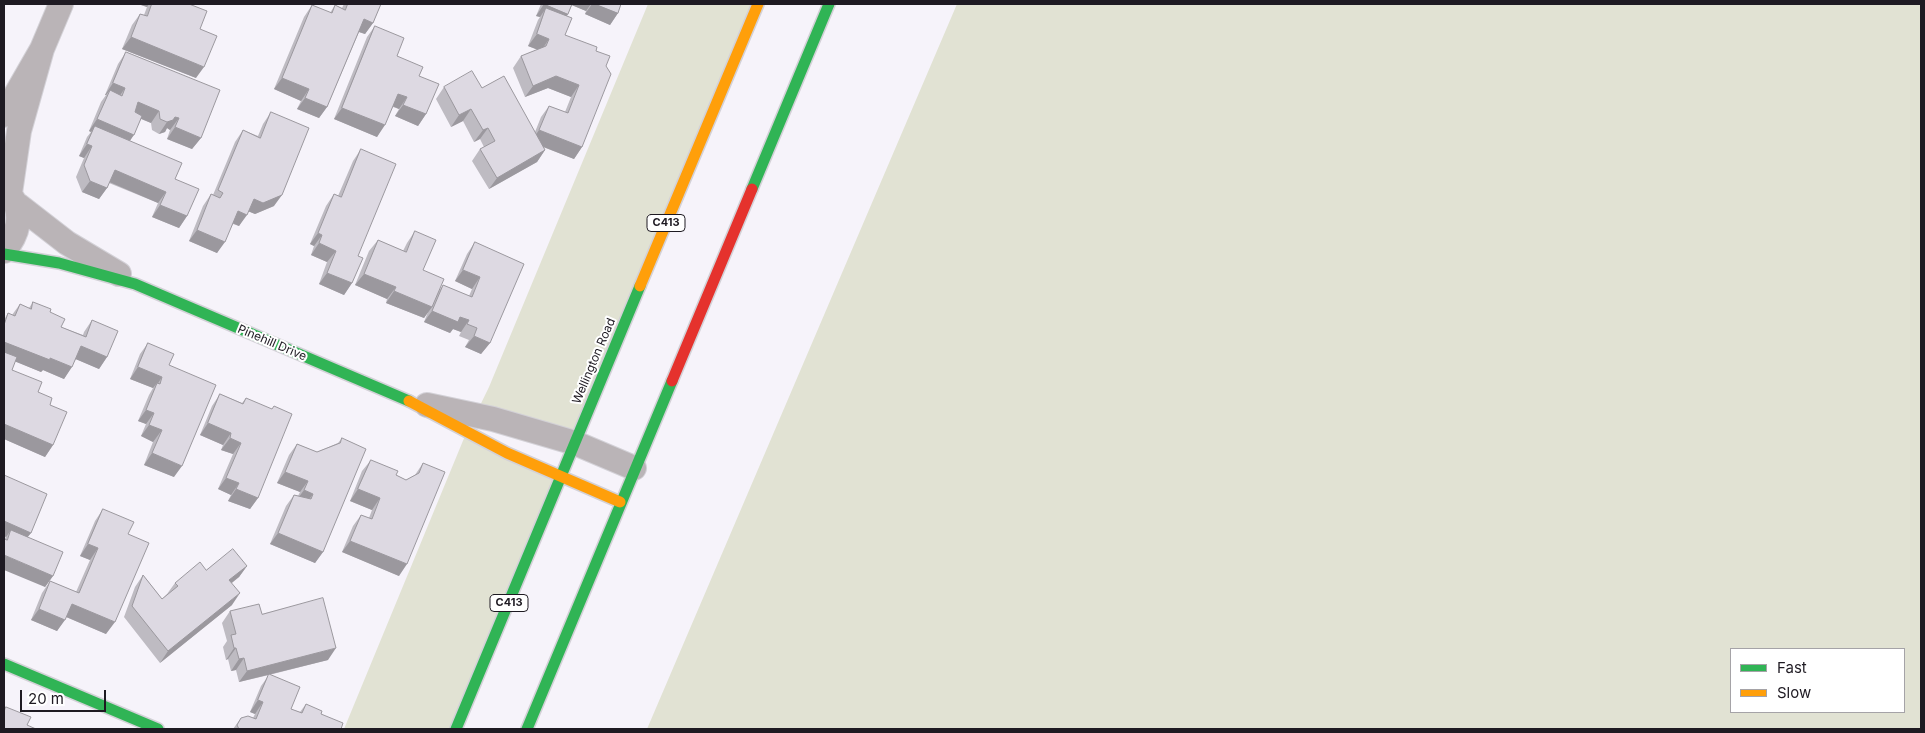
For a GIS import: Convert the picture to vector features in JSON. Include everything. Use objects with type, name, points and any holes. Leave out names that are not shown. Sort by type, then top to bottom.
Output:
[{"type":"main road","name":"Wellington Road","points":[[456,729],[758,4]]},
{"type":"main road","points":[[527,729],[828,4]]},
{"type":"main road","name":"Pinehill Drive","points":[[4,252],[59,263],[135,284],[408,401],[507,453],[620,502]]},
{"type":"main road","points":[[4,664],[158,729]]},
{"type":"street","points":[[4,115],[42,49],[61,4]]},
{"type":"street","points":[[4,252],[13,240],[18,227],[10,195],[19,131],[42,49]]},
{"type":"street","name":"Pinehill Drive","points":[[10,195],[67,243],[135,284]]},
{"type":"street","name":"Pinehill Drive","points":[[408,401],[492,419],[575,443],[634,468]]},
{"type":"shaded area","points":[[648,4],[758,4],[575,443],[470,426],[489,387]]},
{"type":"shaded area","points":[[957,4],[1921,4],[1921,729],[647,729]]},
{"type":"shaded area","points":[[467,431],[562,476],[456,729],[344,729]]},
{"type":"building","points":[[152,4],[189,4],[207,11],[200,29],[217,36],[204,67],[131,37],[140,14],[147,16]]},
{"type":"building","points":[[348,4],[381,4],[373,23],[364,19],[327,107],[305,98],[309,89],[282,78],[312,5],[332,13],[335,5],[345,10]]},
{"type":"building","points":[[544,4],[572,4],[568,14]]},
{"type":"building","points":[[595,4],[621,4],[618,13]]},
{"type":"building","points":[[546,8],[572,18],[565,35],[597,47],[596,51],[610,56],[606,66],[611,74],[582,147],[539,130],[549,106],[568,113],[579,85],[556,76],[533,86],[521,56],[546,46],[549,39],[537,34]]},
{"type":"building","points":[[375,26],[404,38],[397,56],[423,67],[419,76],[439,84],[426,114],[403,105],[407,97],[398,94],[385,125],[342,108]]},
{"type":"building","points":[[126,52],[220,90],[201,138],[175,127],[179,118],[175,117],[167,122],[160,119],[159,111],[138,102],[135,112],[142,116],[134,135],[97,119],[110,90],[122,96],[125,88],[113,83]]},
{"type":"building","points":[[472,71],[482,88],[504,76],[545,150],[497,178],[480,149],[495,141],[488,128],[483,130],[471,109],[459,115],[444,87]]},
{"type":"building","points":[[271,112],[309,128],[282,195],[263,203],[254,199],[247,215],[238,211],[225,242],[197,230],[211,194],[220,198],[223,193],[218,190],[243,130],[260,138]]},
{"type":"building","points":[[95,126],[182,163],[175,179],[199,189],[187,216],[160,205],[166,192],[115,170],[107,188],[90,181],[84,165],[92,146],[87,144]]},
{"type":"building","points":[[361,149],[396,164],[358,256],[363,258],[352,283],[327,273],[336,251],[319,243],[322,235],[318,233],[334,194],[341,197]]},
{"type":"building","points":[[415,231],[436,240],[423,270],[444,279],[432,307],[394,291],[396,287],[364,274],[378,240],[406,252]]},
{"type":"building","points":[[475,242],[524,264],[490,343],[474,336],[477,328],[467,324],[469,320],[460,317],[458,322],[432,311],[443,285],[472,297],[480,277],[463,270]]},
{"type":"building","points":[[33,302],[51,309],[50,312],[65,319],[61,327],[86,337],[92,320],[118,331],[107,357],[81,346],[72,367],[4,342],[4,325],[8,313],[15,316],[20,304],[31,309]]},
{"type":"building","points":[[148,343],[174,354],[169,365],[216,385],[182,466],[152,453],[162,430],[149,425],[154,413],[146,410],[157,383],[160,384],[162,377],[138,367]]},
{"type":"building","points":[[4,352],[17,357],[12,370],[42,382],[38,392],[52,398],[50,405],[67,412],[53,445],[4,424]]},
{"type":"building","points":[[220,394],[243,404],[246,398],[272,409],[274,406],[292,414],[258,498],[236,489],[239,483],[226,478],[241,443],[230,438],[231,433],[208,423]]},
{"type":"building","points":[[342,438],[366,449],[323,552],[278,533],[294,495],[311,499],[313,494],[304,490],[308,481],[285,472],[297,444],[317,452],[340,443]]},
{"type":"building","points":[[371,460],[398,471],[396,475],[406,480],[419,473],[423,463],[445,472],[407,564],[350,541],[361,515],[372,519],[380,498],[358,489]]},
{"type":"building","points":[[4,475],[47,494],[31,533],[4,521]]},
{"type":"building","points":[[103,509],[134,522],[128,534],[149,543],[115,622],[72,604],[65,620],[39,609],[50,581],[79,593],[98,548],[88,544]]},
{"type":"building","points":[[11,530],[63,552],[53,576],[4,555],[4,539],[7,540]]},
{"type":"building","points":[[233,549],[247,566],[229,580],[240,593],[168,651],[132,606],[143,575],[162,599],[178,586],[175,583],[200,562],[206,570]]},
{"type":"building","points":[[323,598],[336,648],[247,671],[244,658],[239,659],[236,648],[234,648],[231,635],[236,634],[230,611],[259,604],[262,614]]},
{"type":"building","points":[[269,674],[300,687],[291,709],[302,713],[306,704],[322,711],[321,714],[343,723],[341,729],[239,729],[237,725],[241,718],[248,716],[256,719],[263,702],[258,700]]},
{"type":"building","points":[[6,707],[31,717],[27,725],[36,729],[4,729],[4,712]]},
{"type":"traffic: fast","points":[[752,189],[829,4]]},
{"type":"traffic: fast","points":[[4,254],[59,263],[135,284],[409,401]]},
{"type":"traffic: fast","points":[[456,729],[640,286]]},
{"type":"traffic: fast","points":[[527,729],[672,381]]},
{"type":"traffic: fast","points":[[4,664],[158,729]]},
{"type":"traffic: slow","points":[[640,286],[758,4]]},
{"type":"traffic: slow","points":[[409,401],[507,453],[620,502]]},
{"type":"traffic: jam","points":[[672,381],[752,189]]}]
